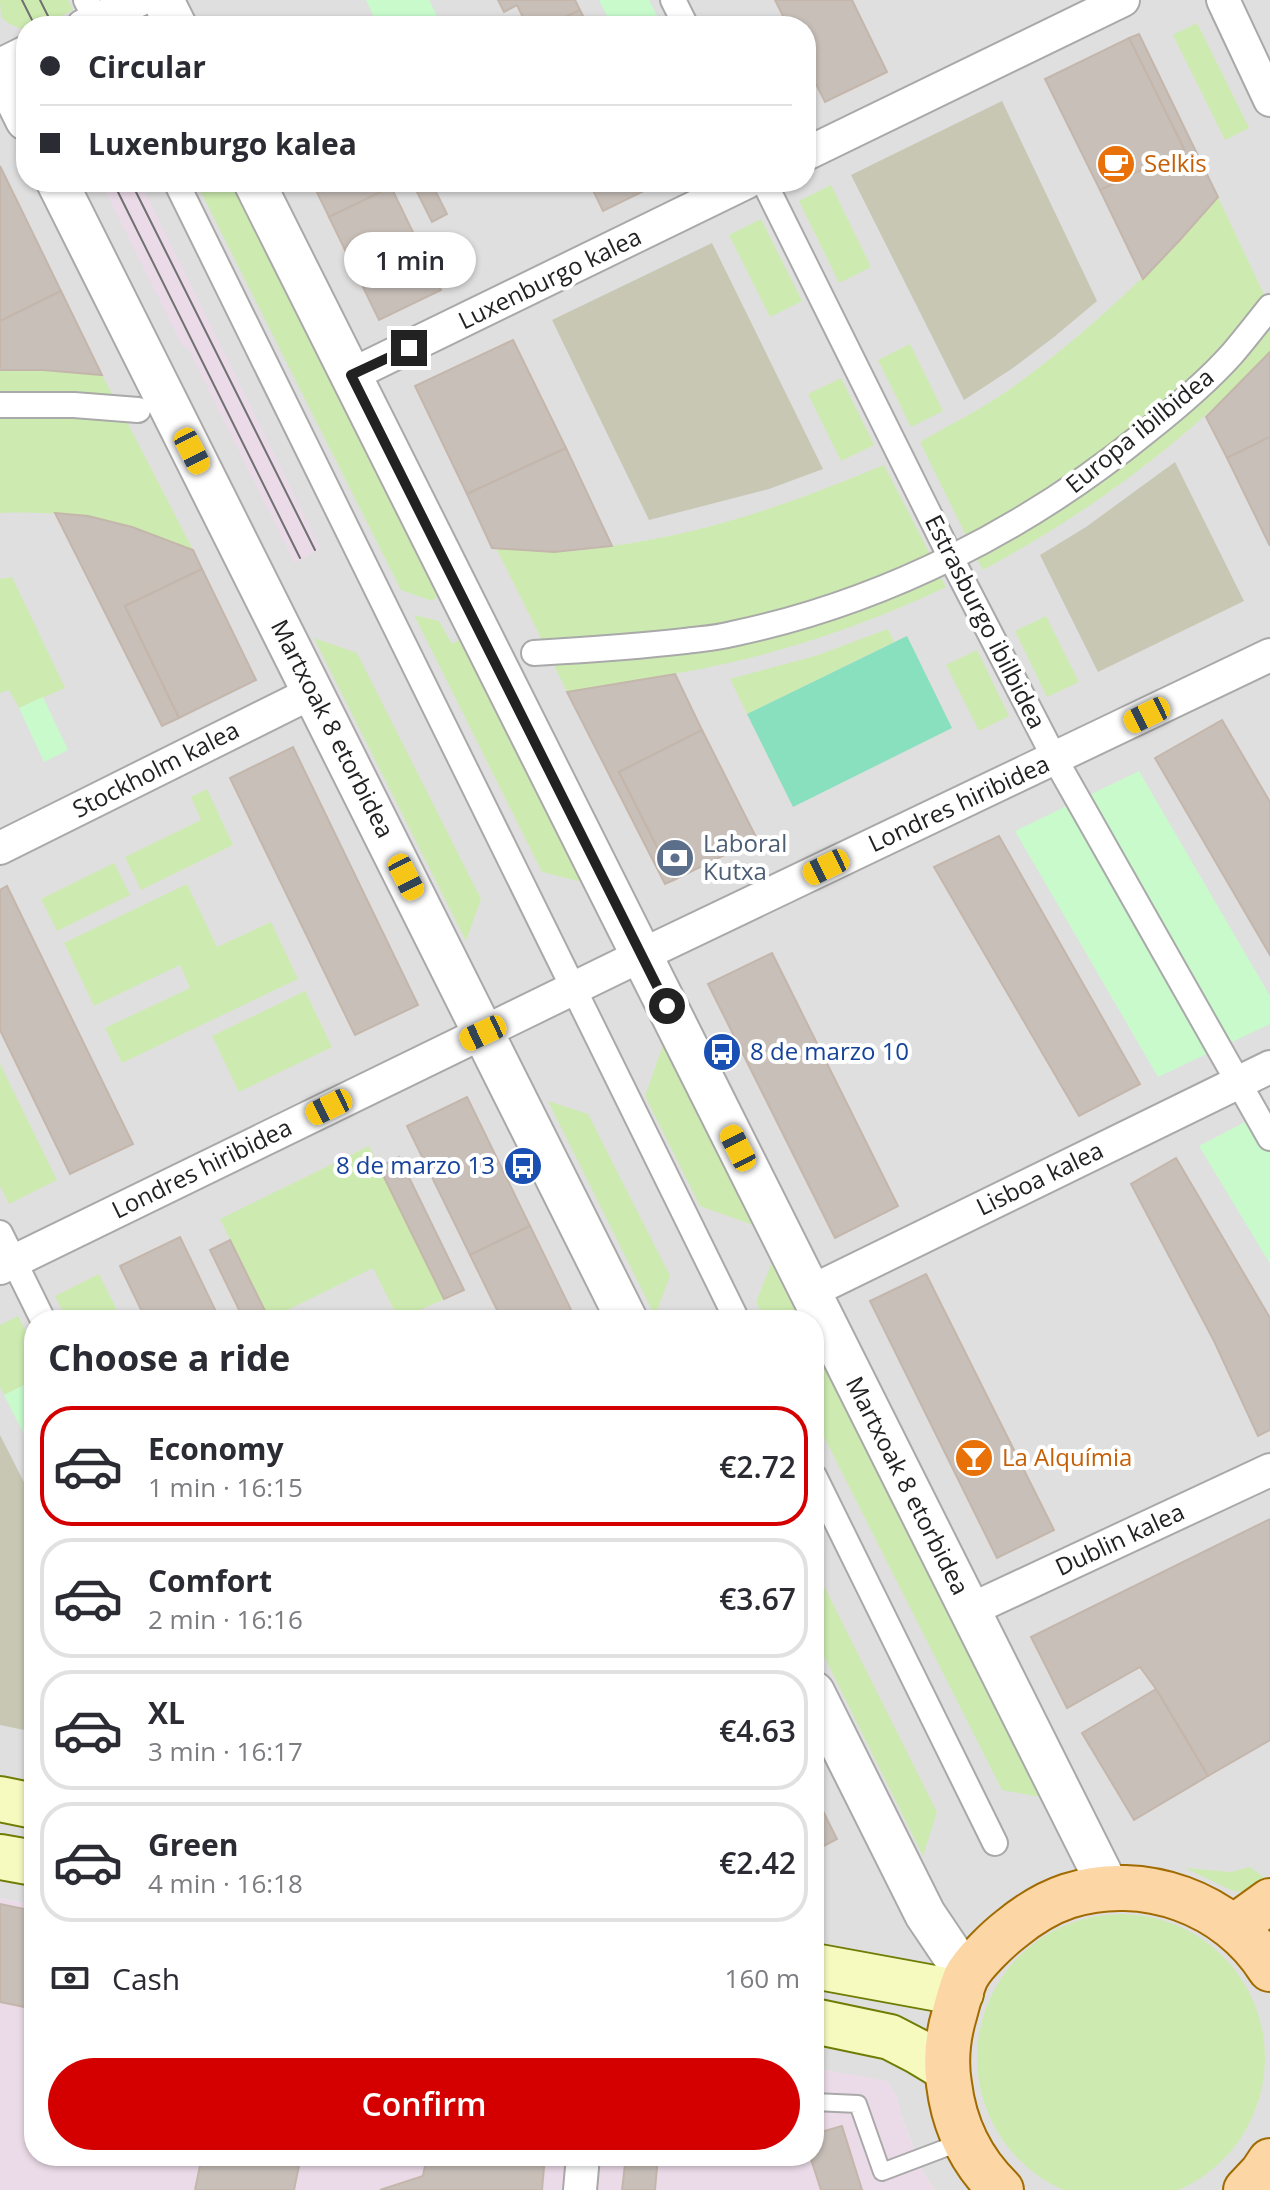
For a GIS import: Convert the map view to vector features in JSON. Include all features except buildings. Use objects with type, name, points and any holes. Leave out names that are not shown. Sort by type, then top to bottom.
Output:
[{"type":"main road","points":[[0,1799],[24,1804]]},
{"type":"main road","points":[[0,1857],[24,1861]]},
{"type":"main road","points":[[1001,2190],[988,2177],[964,2141],[952,2106],[947,2069],[949,2031],[964,1984],[998,1938],[1031,1913],[1069,1896],[1109,1888],[1143,1888],[1175,1896],[1206,1909],[1234,1927],[1270,1969]]},
{"type":"main road","points":[[1234,1927],[1270,1901]]},
{"type":"main road","points":[[824,1967],[964,1984]]},
{"type":"main road","points":[[824,2023],[890,2037],[947,2069]]},
{"type":"main road","points":[[1246,2190],[1270,2161]]},
{"type":"street","points":[[96,16],[139,0]]},
{"type":"street","points":[[816,149],[1123,0]]},
{"type":"street","points":[[1223,0],[1270,100]]},
{"type":"street","points":[[0,66],[16,99]]},
{"type":"street","name":"Martxoak 8 etorbidea","points":[[62,192],[622,1310]]},
{"type":"street","points":[[181,192],[732,1310]]},
{"type":"street","name":"Martxoak 8 etorbidea","points":[[259,192],[819,1310]]},
{"type":"street","name":"Luxenburgo kalea","points":[[351,375],[726,192]]},
{"type":"street","name":"Estrasburgo ibilbidea","points":[[769,192],[1055,759],[1270,1138]]},
{"type":"street","name":"Europa ibilbidea","points":[[534,653],[626,648],[731,635],[814,613],[886,587],[951,558],[1028,516],[1104,466],[1170,413],[1231,356],[1270,307]]},
{"type":"street","points":[[0,405],[74,405],[138,410]]},
{"type":"street","name":"Londres hiribidea","points":[[5,1254],[483,1033],[1270,655]]},
{"type":"street","name":"Stockholm kalea","points":[[0,848],[313,692]]},
{"type":"street","name":"Lisboa kalea","points":[[810,1292],[1270,1067]]},
{"type":"street","points":[[5,1254],[37,1310]]},
{"type":"street","name":"Martxoak 8 etorbidea","points":[[824,1320],[1109,1888]]},
{"type":"street","name":"Dublin kalea","points":[[970,1610],[1270,1470]]},
{"type":"street","points":[[824,1496],[995,1843]]},
{"type":"street","points":[[824,1712],[925,1914],[964,1984]]},
{"type":"street","points":[[580,2190],[582,2166]]},
{"type":"lane","points":[[824,2102],[858,2104],[882,2172],[964,2141]]},
{"type":"shaded area","points":[[0,0],[1270,0],[1270,2190],[934,2190],[923,2172],[900,2113],[897,2097],[887,2082],[824,2070],[824,1310],[24,1310],[24,1903],[0,1898]]},
{"type":"shaded area","points":[[1002,101],[1097,301],[1013,368],[964,400],[851,175]]},
{"type":"shaded area","points":[[106,192],[145,192],[320,548],[295,563],[187,346],[183,347]]},
{"type":"shaded area","points":[[712,243],[823,469],[769,489],[649,520],[552,320]]},
{"type":"shaded area","points":[[1175,462],[1244,601],[1098,672],[1040,555],[1086,527]]},
{"type":"shaded area","points":[[0,1435],[24,1482],[24,1730],[0,1725]]},
{"type":"shaded area","points":[[0,1898],[24,1903],[24,2166],[824,2166],[824,2070],[887,2081],[897,2097],[900,2113],[923,2172],[934,2190],[0,2190]]},
{"type":"green space","points":[[0,0],[68,0],[73,10],[61,16],[16,16],[16,26],[1,17]]},
{"type":"green space","points":[[366,0],[429,0],[437,16],[373,16]]},
{"type":"green space","points":[[599,0],[649,0],[657,16],[607,16]]},
{"type":"green space","points":[[1197,23],[1249,128],[1225,140],[1173,35]]},
{"type":"green space","points":[[831,185],[871,267],[839,283],[799,201]]},
{"type":"green space","points":[[201,192],[237,192],[438,596],[432,601],[401,590]]},
{"type":"green space","points":[[1218,197],[1267,301],[1231,343],[1117,449],[969,542],[920,442],[999,396],[1066,346],[1145,274]]},
{"type":"green space","points":[[761,219],[802,301],[770,317],[729,235]]},
{"type":"green space","points":[[1270,321],[1270,352],[1204,416],[1136,473],[1099,499],[983,570],[974,553]]},
{"type":"green space","points":[[910,344],[943,411],[911,427],[878,360]]},
{"type":"green space","points":[[0,370],[102,375],[117,403],[0,399]]},
{"type":"green space","points":[[841,378],[874,445],[841,461],[808,394]]},
{"type":"green space","points":[[0,412],[125,418],[193,550],[145,532],[99,520],[51,514],[0,513]]},
{"type":"green space","points":[[884,465],[934,562],[857,592],[692,634],[544,644],[496,548],[572,551],[665,537],[760,512]]},
{"type":"green space","points":[[938,572],[946,587],[891,611],[807,642],[719,665],[567,692],[550,657],[655,654]]},
{"type":"green space","points":[[12,577],[65,688],[19,708],[9,690],[0,693],[0,579]]},
{"type":"green space","points":[[414,615],[439,621],[452,644],[461,639],[582,882],[542,872]]},
{"type":"green space","points":[[1046,616],[1079,682],[1047,697],[1015,631]]},
{"type":"green space","points":[[888,629],[894,642],[747,714],[730,679],[815,656]]},
{"type":"green space","points":[[907,636],[952,728],[793,807],[747,714]]},
{"type":"green space","points":[[314,638],[357,653],[481,899],[466,941]]},
{"type":"green space","points":[[977,650],[1009,716],[979,731],[946,665]]},
{"type":"green space","points":[[43,697],[68,750],[44,762],[19,708]]},
{"type":"green space","points":[[1139,771],[1270,996],[1270,1024],[1158,1077],[1015,831]]},
{"type":"green space","points":[[207,789],[233,845],[141,890],[125,857],[201,820],[191,797]]},
{"type":"green space","points":[[114,863],[130,895],[57,931],[41,899]]},
{"type":"green space","points":[[187,884],[217,947],[271,922],[298,979],[122,1063],[105,1028],[190,988],[180,965],[94,1006],[64,943]]},
{"type":"green space","points":[[305,991],[332,1047],[239,1092],[212,1036]]},
{"type":"green space","points":[[663,1045],[753,1225],[700,1206],[645,1096]]},
{"type":"green space","points":[[0,1064],[57,1180],[9,1204],[0,1186]]},
{"type":"green space","points":[[548,1101],[588,1114],[670,1276],[657,1310],[652,1310]]},
{"type":"green space","points":[[1270,1109],[1270,1264],[1199,1146]]},
{"type":"green space","points":[[369,1146],[444,1299],[420,1310],[394,1310],[373,1268],[287,1310],[265,1310],[220,1219]]},
{"type":"green space","points":[[772,1262],[796,1310],[760,1310],[756,1302]]},
{"type":"green space","points":[[99,1274],[117,1310],[62,1310],[55,1296]]},
{"type":"green space","points":[[18,1316],[24,1328],[24,1385],[4,1395],[0,1387],[0,1325]]},
{"type":"green space","points":[[824,1365],[1040,1797],[1002,1790],[824,1437]]},
{"type":"green space","points":[[24,1385],[24,1434],[4,1395]]},
{"type":"green space","points":[[824,1586],[937,1812],[923,1856],[824,1656]]},
{"type":"green space","points":[[1250,1867],[1270,1882],[1250,1892],[1233,1891],[1185,1868],[1231,1872]]},
{"type":"green space","points":[[1107,1915],[1135,1915],[1163,1921],[1189,1931],[1212,1947],[1232,1967],[1248,1990],[1264,2044],[1262,2086],[1248,2126],[1232,2149],[1212,2169],[1176,2191],[1066,2191],[1053,2185],[1030,2169],[1010,2149],[994,2126],[978,2072],[978,2044],[984,2016],[994,1990],[1010,1967],[1030,1947],[1053,1931]]},
{"type":"tram line","points":[[22,0],[30,16]]},
{"type":"tram line","points":[[40,0],[48,16]]},
{"type":"tram line","points":[[118,192],[300,558]]},
{"type":"tram line","points":[[136,192],[315,550]]},
{"type":"place","name":"Selkis","points":[[1116,164]]},
{"type":"place","name":"Laboral Kutxa","points":[[675,858]]},
{"type":"place","name":"8 de marzo 10","points":[[722,1052]]},
{"type":"place","name":"8 de marzo 13","points":[[523,1166]]},
{"type":"place","name":"La Alquímia","points":[[974,1458]]},
{"type":"route","points":[[409,348],[351,375],[667,1006]]}]
